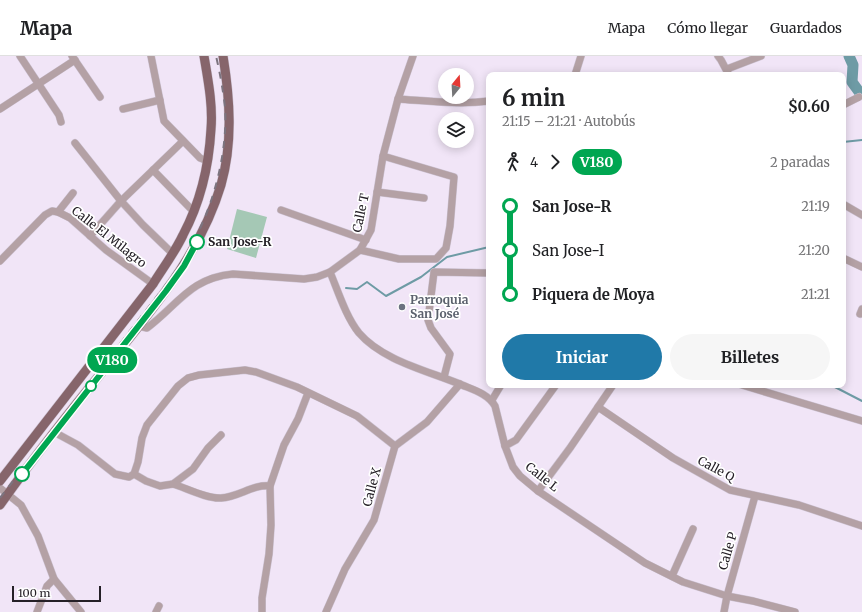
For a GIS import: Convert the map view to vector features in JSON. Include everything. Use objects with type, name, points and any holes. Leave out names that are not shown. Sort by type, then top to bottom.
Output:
[{"type":"main road","points":[[0,481],[153,284],[184,234],[199,196],[208,161],[212,128],[209,86],[204,56]]},
{"type":"main road","points":[[0,504],[54,432],[166,291],[184,266],[202,231],[220,185],[228,151],[229,93],[223,56]]},
{"type":"street","points":[[20,56],[59,115],[61,122]]},
{"type":"street","points":[[151,56],[164,121],[200,158],[208,161]]},
{"type":"street","name":"Calle T","points":[[139,326],[147,328],[189,290],[203,281],[223,275],[243,274],[304,279],[317,277],[330,272],[360,250],[370,230],[383,156],[398,99],[413,56]]},
{"type":"street","points":[[576,72],[581,56]]},
{"type":"street","points":[[718,56],[728,72],[761,56]]},
{"type":"street","points":[[0,109],[73,58],[100,97]]},
{"type":"street","points":[[846,104],[859,97]]},
{"type":"street","points":[[398,99],[453,103],[486,101]]},
{"type":"street","points":[[123,109],[160,100]]},
{"type":"street","points":[[90,236],[121,201],[183,141]]},
{"type":"street","points":[[75,143],[121,201],[173,254]]},
{"type":"street","points":[[360,250],[399,259],[436,260],[446,248],[450,226],[454,176],[383,156]]},
{"type":"street","points":[[153,170],[193,211]]},
{"type":"street","points":[[377,192],[424,198]]},
{"type":"street","points":[[58,212],[72,193]]},
{"type":"street","points":[[846,206],[862,215]]},
{"type":"street","points":[[280,210],[366,240]]},
{"type":"street","name":"Calle El Milagro","points":[[0,261],[45,214],[52,211],[58,212],[70,218],[106,250],[153,284]]},
{"type":"street","points":[[846,259],[862,267]]},
{"type":"street","points":[[330,272],[353,325],[371,344],[390,357],[444,377],[486,395],[492,400],[499,388]]},
{"type":"street","points":[[444,377],[450,354],[431,328],[428,320],[434,272],[486,273]]},
{"type":"street","points":[[54,432],[78,445],[115,474],[129,477],[134,474],[138,462],[142,438],[147,425],[178,386],[188,378],[199,375],[245,370],[256,372],[297,387],[357,416],[395,446],[428,422],[460,384]]},
{"type":"street","points":[[505,446],[516,440],[554,388]]},
{"type":"street","points":[[538,490],[611,388]]},
{"type":"street","points":[[752,388],[862,421]]},
{"type":"street","points":[[262,612],[262,598],[269,554],[271,525],[270,486],[284,445],[298,419],[308,393]]},
{"type":"street","name":"Calle L","points":[[492,400],[495,406],[505,446],[516,472],[538,490],[645,562],[683,582],[727,596],[795,612]]},
{"type":"street","name":"Calle Q","points":[[598,407],[673,458],[730,490],[799,505],[862,526]]},
{"type":"street","points":[[134,474],[146,481],[160,486],[173,484],[194,469],[208,448],[221,436]]},
{"type":"street","name":"Calle X","points":[[326,612],[345,569],[374,520],[395,446]]},
{"type":"street","points":[[173,484],[205,495],[221,498],[262,485],[270,486]]},
{"type":"street","points":[[0,488],[20,505],[38,536],[54,579],[81,612]]},
{"type":"street","name":"Calle P","points":[[724,612],[727,596],[755,496]]},
{"type":"street","points":[[672,576],[693,529]]},
{"type":"street","points":[[37,612],[47,586],[54,579]]},
{"type":"green space","points":[[237,209],[267,217],[256,258],[227,249]]},
{"type":"waterway","points":[[849,56],[853,65],[852,82],[862,94]]},
{"type":"waterway","points":[[846,142],[862,140]]},
{"type":"waterway","points":[[346,288],[357,289],[367,282],[386,296],[421,277],[447,257],[486,248]]},
{"type":"waterway","points":[[837,388],[862,401]]},
{"type":"railway","points":[[0,498],[165,285],[186,255],[201,227],[218,177],[224,141],[225,107],[216,56]]},
{"type":"bus line","name":"V180","points":[[22,474],[166,291],[184,266],[197,242]]},
{"type":"place","name":"San Jose-R","points":[[197,242]]},
{"type":"place","name":"Parroquia San José","points":[[402,307]]}]
